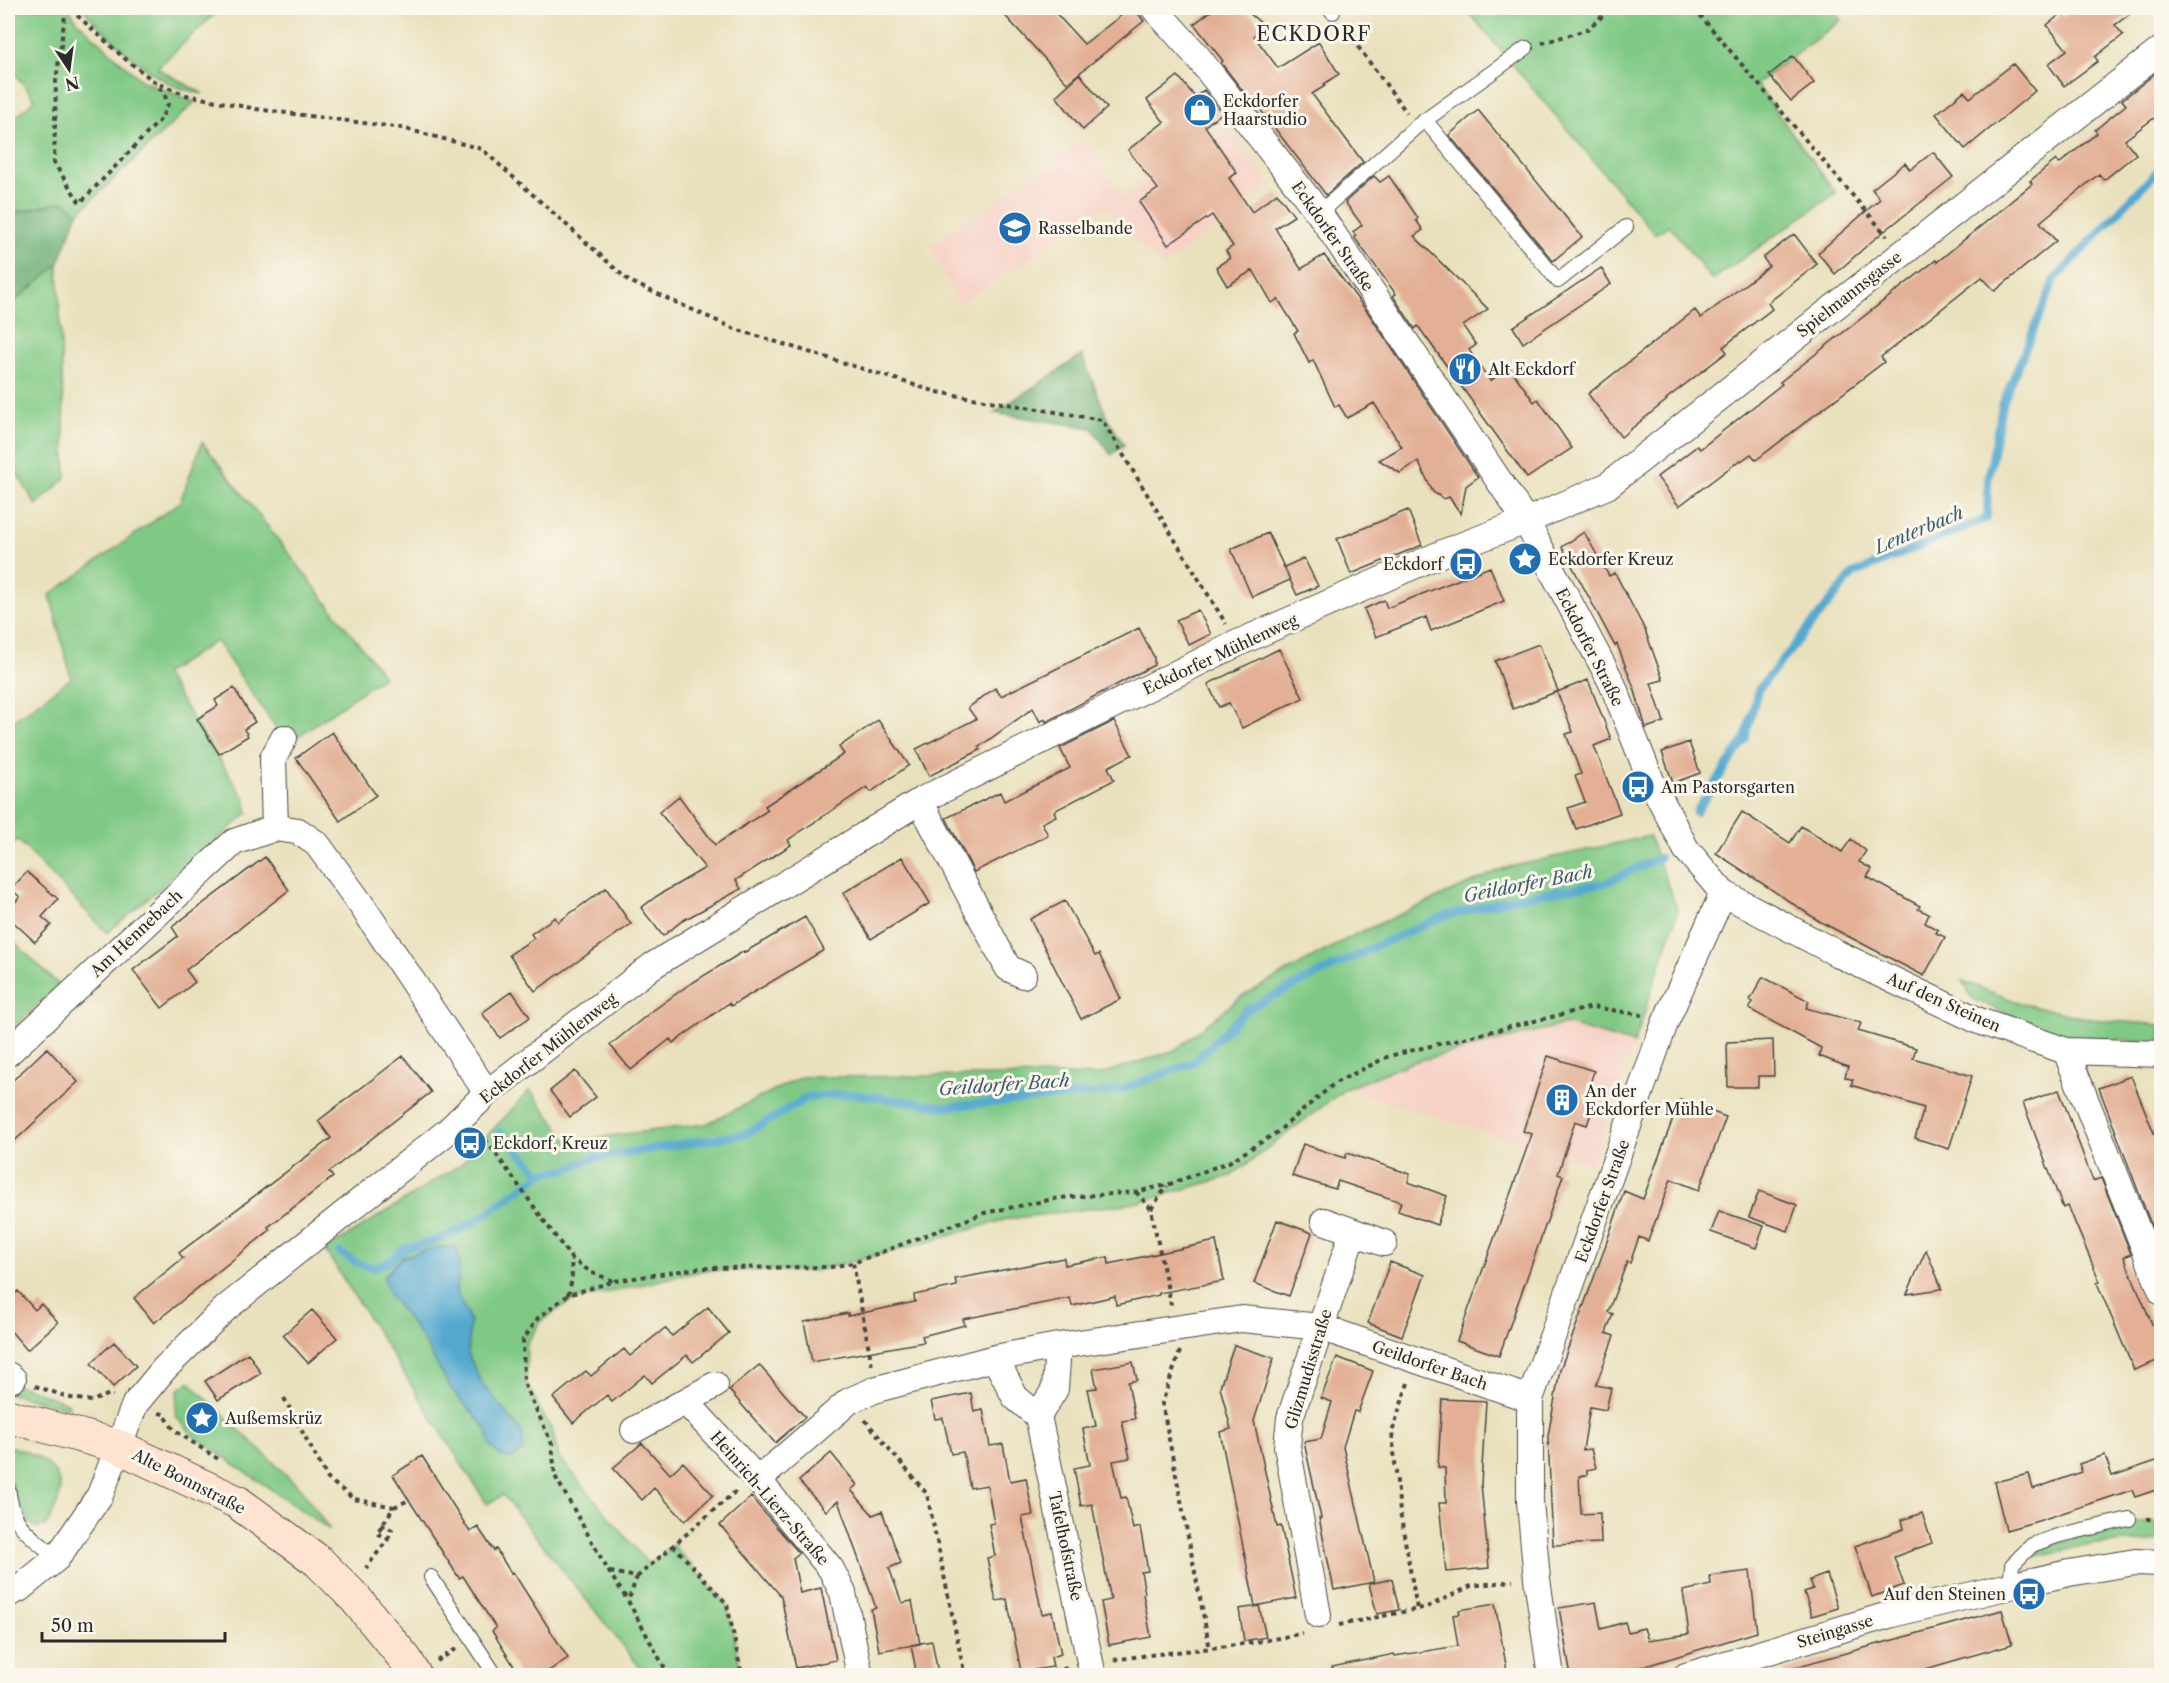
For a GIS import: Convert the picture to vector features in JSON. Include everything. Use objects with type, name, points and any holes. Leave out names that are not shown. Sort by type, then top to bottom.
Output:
[{"type":"main road","name":"Alte Bonnstraße","points":[[8,1416],[117,1446],[237,1502],[318,1561],[355,1598],[406,1660],[415,1676]]},
{"type":"street","name":"Eckdorfer Straße","points":[[1154,8],[1197,56],[1319,213],[1526,521],[1612,683],[1652,783],[1686,849],[1723,893],[1665,1023],[1530,1399],[1530,1502],[1536,1579],[1551,1676]]},
{"type":"street","name":"Spielmannsgasse","points":[[1526,521],[1607,486],[2162,49]]},
{"type":"street","name":"Eckdorfer Mühlenweg","points":[[8,1594],[19,1589],[57,1558],[100,1496],[117,1446],[135,1404],[164,1369],[226,1308],[468,1114],[487,1093],[652,966],[920,801],[1238,643],[1444,552],[1526,521]]},
{"type":"street","points":[[284,738],[273,758],[275,828],[298,831],[317,844],[360,903],[487,1093]]},
{"type":"street","points":[[920,801],[1008,968],[1023,975]]},
{"type":"street","name":"Am Hennebach","points":[[8,1053],[234,842],[275,828]]},
{"type":"street","name":"Auf den Steinen","points":[[1723,893],[1838,954],[1979,1021],[2066,1051]]},
{"type":"street","points":[[2162,1054],[2066,1051],[2162,1292]]},
{"type":"street","points":[[1324,1221],[1384,1244]]},
{"type":"street","name":"Glizmudisstraße","points":[[1320,1624],[1287,1446],[1290,1418],[1353,1232]]},
{"type":"street","name":"Geildorfer Bach","points":[[758,1480],[849,1401],[877,1389],[995,1358],[1058,1346],[1242,1319],[1320,1327],[1530,1399]]},
{"type":"street","points":[[995,1358],[1015,1397],[1038,1416],[1055,1389],[1058,1346]]},
{"type":"street","points":[[634,1430],[715,1385]]},
{"type":"street","name":"Heinrich-Lierz-Straße","points":[[686,1402],[758,1480],[831,1569],[843,1593],[859,1671]]},
{"type":"street","name":"Tafelhofstraße","points":[[1038,1416],[1092,1670]]},
{"type":"street","name":"Steingasse","points":[[1686,1676],[1892,1614],[2069,1573],[2135,1562],[2162,1563]]},
{"type":"lane","points":[[1319,213],[1421,123],[1526,48]]},
{"type":"lane","points":[[1421,123],[1558,281],[1626,227]]},
{"type":"lane","points":[[8,1488],[10,1507],[18,1525],[57,1558]]},
{"type":"lane","points":[[2010,1586],[2012,1565],[2032,1545],[2058,1536],[2129,1519]]},
{"type":"lane","points":[[432,1577],[496,1676]]},
{"type":"path","points":[[66,8],[56,81],[54,164],[80,203],[161,119],[168,104],[164,93],[154,82],[124,58],[72,8]]},
{"type":"path","points":[[1526,48],[1586,30],[1612,8]]},
{"type":"path","points":[[1694,8],[1901,253]]},
{"type":"path","points":[[1331,10],[1421,123]]},
{"type":"path","points":[[154,82],[186,95],[256,109],[402,128],[482,149],[629,281],[735,329],[937,392],[1102,420],[1238,643]]},
{"type":"path","points":[[669,1676],[555,1476],[552,1444],[524,1383],[523,1340],[538,1318],[568,1294],[615,1281],[699,1268],[831,1267],[853,1263],[984,1213],[1059,1198],[1136,1192],[1167,1185],[1229,1162],[1276,1133],[1335,1083],[1389,1056],[1593,1007],[1641,1014],[1665,1023]]},
{"type":"path","points":[[468,1114],[571,1258],[592,1273],[615,1281]]},
{"type":"path","points":[[1151,1209],[1167,1185]]},
{"type":"path","points":[[1136,1192],[1151,1209],[1182,1328],[1162,1402],[1210,1649]]},
{"type":"path","points":[[568,1294],[572,1279],[571,1258]]},
{"type":"path","points":[[853,1263],[877,1389]]},
{"type":"path","points":[[1414,1360],[1392,1432],[1400,1512],[1417,1609]]},
{"type":"path","points":[[10,1377],[71,1398],[92,1401],[110,1394],[164,1414],[174,1430],[220,1461]]},
{"type":"path","points":[[284,1398],[328,1479],[354,1499],[394,1507]]},
{"type":"path","points":[[849,1401],[927,1494],[965,1676]]},
{"type":"path","points":[[628,1601],[637,1576],[745,1484],[758,1480]]},
{"type":"path","points":[[388,1539],[377,1533],[381,1524],[394,1507],[409,1500]]},
{"type":"path","points":[[367,1568],[392,1530],[381,1524]]},
{"type":"path","points":[[673,1545],[727,1604],[742,1676]]},
{"type":"path","points":[[609,1572],[637,1576]]},
{"type":"path","points":[[1027,1676],[1092,1670],[1158,1653],[1276,1640],[1320,1624],[1427,1607],[1471,1586],[1536,1579]]},
{"type":"shaded area","name":"Rasselbande","points":[[1228,127],[1272,184],[1162,267],[1106,208],[959,305],[930,246],[1084,140],[1123,197]]},
{"type":"shaded area","points":[[1566,1024],[1634,1044],[1592,1165],[1345,1089],[1413,1062]]},
{"type":"green space","points":[[8,8],[68,8],[78,22],[142,81],[195,102],[78,213],[64,202],[10,213],[8,210],[8,125],[35,99],[8,65]]},
{"type":"green space","points":[[82,8],[221,8],[157,68],[203,94],[172,85],[152,73],[120,47]]},
{"type":"green space","points":[[1465,8],[1831,8],[1841,20],[1756,84],[1836,193],[1712,280],[1669,225],[1655,234]]},
{"type":"green space","points":[[64,201],[78,213],[58,265],[8,307],[8,215]]},
{"type":"green space","points":[[58,265],[66,478],[36,505],[8,458],[8,307]]},
{"type":"green space","points":[[1082,355],[1107,417],[1124,445],[1111,455],[1092,428],[994,413]]},
{"type":"green space","points":[[202,442],[384,676],[287,744],[216,641],[164,674],[245,799],[248,813],[107,933],[18,840],[8,846],[8,725],[71,678],[50,595],[180,502]]},
{"type":"green space","points":[[1649,836],[1678,911],[1634,1044],[1566,1024],[1413,1062],[1345,1089],[1231,1176],[1135,1203],[1007,1219],[814,1271],[705,1270],[571,1301],[542,1320],[527,1343],[526,1383],[552,1430],[559,1457],[649,1565],[673,1545],[727,1604],[742,1675],[646,1675],[503,1495],[487,1504],[325,1250],[460,1165],[530,1090],[568,1141],[706,1124],[801,1077],[1099,1075],[1175,1050],[1241,997],[1356,934],[1505,868]]},
{"type":"green space","points":[[8,936],[59,985],[8,1033]]},
{"type":"green space","points":[[1962,981],[2023,1004],[2091,1019],[2161,1025],[2161,1042],[2070,1036],[2016,1018],[1973,999]]},
{"type":"green space","points":[[189,1382],[301,1489],[330,1530],[195,1437],[175,1416],[178,1390]]},
{"type":"green space","points":[[8,1383],[69,1404],[68,1408],[8,1393]]},
{"type":"green space","points":[[8,1446],[41,1460],[54,1472],[58,1480],[59,1499],[47,1525],[37,1528],[27,1521],[19,1510],[8,1471]]},
{"type":"green space","points":[[2161,1522],[2161,1540],[2096,1544],[2032,1557],[2046,1546],[2132,1523]]},
{"type":"water","points":[[438,1247],[456,1247],[460,1265],[456,1291],[470,1320],[468,1354],[481,1382],[522,1432],[523,1451],[513,1458],[502,1457],[491,1447],[486,1429],[451,1389],[421,1337],[391,1297],[383,1277],[404,1256]]},
{"type":"building","points":[[998,8],[1051,8],[1084,44],[1131,8],[1134,8],[1144,21],[1067,83]]},
{"type":"building","points":[[1215,8],[1243,8],[1262,24],[1254,36],[1278,68],[1319,42],[1339,74],[1312,94],[1363,162],[1326,195],[1256,104],[1254,105],[1221,63],[1223,61],[1194,24]]},
{"type":"building","points":[[2076,8],[2138,8],[2115,25],[2123,35],[2095,57],[2098,61],[2064,86],[2048,64],[2067,50],[2047,25],[2062,13],[2064,16]]},
{"type":"building","points":[[1793,56],[1814,83],[1791,101],[1769,75]]},
{"type":"building","points":[[2013,64],[2035,91],[1965,149],[1936,114],[1964,91],[1970,98]]},
{"type":"building","points":[[2162,68],[2162,112],[2125,140],[2136,154],[2104,180],[2099,174],[2040,222],[2056,241],[1995,291],[1982,277],[1881,357],[1884,362],[1756,460],[1751,454],[1740,460],[1679,506],[1657,477],[1697,446],[1700,449],[1782,384],[1780,382],[1936,260],[1937,262],[2032,184],[2030,181],[2056,160],[2059,164],[2097,133],[2095,130],[2126,105],[2122,100]]},
{"type":"building","points":[[1080,74],[1107,108],[1083,130],[1056,96]]},
{"type":"building","points":[[1178,76],[1195,97],[1204,90],[1222,113],[1205,126],[1237,173],[1229,178],[1252,212],[1277,193],[1294,216],[1275,228],[1301,269],[1324,255],[1369,314],[1478,477],[1466,486],[1461,514],[1449,497],[1444,499],[1433,492],[1418,461],[1400,473],[1379,460],[1402,447],[1374,403],[1347,418],[1339,405],[1335,407],[1313,360],[1309,363],[1294,333],[1298,331],[1278,299],[1272,303],[1253,270],[1227,286],[1216,267],[1230,258],[1226,251],[1233,246],[1212,215],[1168,245],[1139,202],[1158,189],[1128,150],[1164,122],[1147,100]]},
{"type":"building","points":[[1478,110],[1582,237],[1553,261],[1449,135]]},
{"type":"building","points":[[1933,152],[1953,177],[1872,241],[1835,274],[1818,253],[1880,199],[1872,189],[1905,163],[1910,170]]},
{"type":"building","points":[[1374,176],[1380,182],[1389,176],[1418,218],[1416,220],[1423,230],[1414,236],[1488,309],[1463,326],[1476,345],[1469,350],[1490,381],[1510,368],[1534,402],[1538,399],[1572,448],[1527,478],[1418,326],[1415,329],[1393,296],[1396,294],[1354,237],[1356,236],[1353,232],[1362,225],[1345,202]]},
{"type":"building","points":[[1794,234],[1817,264],[1768,303],[1772,309],[1723,347],[1727,352],[1621,437],[1588,394],[1695,310],[1701,318],[1769,266],[1763,258]]},
{"type":"building","points":[[1601,268],[1611,284],[1523,343],[1513,327]]},
{"type":"building","points":[[1408,510],[1422,545],[1351,574],[1337,539]]},
{"type":"building","points":[[1584,532],[1609,576],[1615,573],[1645,630],[1663,680],[1651,683],[1664,722],[1646,728],[1617,644],[1615,646],[1562,547]]},
{"type":"building","points":[[1268,533],[1290,580],[1252,597],[1231,549]]},
{"type":"building","points":[[1304,558],[1318,586],[1297,595],[1284,567]]},
{"type":"building","points":[[1490,567],[1504,601],[1431,631],[1426,617],[1376,637],[1364,609],[1384,600],[1387,608]]},
{"type":"building","points":[[1198,610],[1211,634],[1189,645],[1176,620]]},
{"type":"building","points":[[1139,628],[1154,657],[1154,665],[1046,722],[1045,719],[1040,722],[1033,708],[979,747],[980,750],[929,776],[916,749],[976,719],[968,708],[995,688],[1001,696]]},
{"type":"building","points":[[1539,644],[1558,691],[1513,709],[1495,661]]},
{"type":"building","points":[[1279,649],[1303,698],[1242,728],[1229,703],[1219,707],[1208,684]]},
{"type":"building","points":[[1588,680],[1611,739],[1594,746],[1620,813],[1576,829],[1568,808],[1585,802],[1575,776],[1581,774],[1566,734],[1573,732],[1557,692]]},
{"type":"building","points":[[234,688],[255,722],[244,729],[248,736],[219,754],[197,719],[218,706],[215,700]]},
{"type":"building","points":[[878,720],[909,765],[871,792],[867,787],[788,840],[791,845],[736,880],[741,889],[682,921],[663,936],[641,908],[705,868],[659,812],[679,796],[715,845],[768,810],[765,806],[844,754],[839,747]]},
{"type":"building","points":[[1114,721],[1132,755],[1108,767],[1114,780],[1054,811],[1056,816],[1042,823],[1048,835],[974,872],[946,818],[1000,792],[1004,801],[1070,768],[1060,748]]},
{"type":"building","points":[[332,732],[376,795],[340,821],[296,758]]},
{"type":"building","points":[[1689,742],[1700,773],[1673,783],[1662,752]]},
{"type":"building","points":[[1742,812],[1790,843],[1801,826],[1842,852],[1851,839],[1866,851],[1859,862],[1872,869],[1867,877],[1920,906],[1918,909],[1929,914],[1925,923],[1938,930],[1936,933],[1945,937],[1924,976],[1819,921],[1716,853]]},
{"type":"building","points":[[265,857],[289,890],[186,970],[195,982],[162,1008],[133,970],[178,936],[172,927]]},
{"type":"building","points":[[902,857],[930,903],[871,939],[843,893]]},
{"type":"building","points":[[27,872],[58,899],[42,917],[51,925],[35,942],[8,917],[8,910],[20,897],[11,889]]},
{"type":"building","points":[[606,888],[631,924],[535,991],[509,955],[534,938],[531,934],[555,917],[558,922]]},
{"type":"building","points":[[1065,901],[1095,956],[1099,954],[1121,999],[1081,1019],[1030,919]]},
{"type":"building","points":[[805,917],[824,950],[731,1006],[729,1003],[673,1043],[670,1039],[631,1070],[610,1045],[687,986]]},
{"type":"building","points":[[1763,977],[1809,1001],[1806,1008],[1861,1023],[1858,1031],[1916,1048],[1913,1058],[1972,1076],[1949,1149],[1915,1138],[1924,1108],[1851,1085],[1853,1080],[1845,1077],[1848,1067],[1819,1056],[1821,1048],[1749,1009],[1753,1002],[1750,1000]]},
{"type":"building","points":[[512,991],[530,1017],[500,1038],[482,1013]]},
{"type":"building","points":[[1773,1040],[1774,1076],[1758,1076],[1758,1087],[1728,1087],[1727,1042]]},
{"type":"building","points":[[47,1048],[78,1082],[8,1147],[8,1085]]},
{"type":"building","points":[[403,1056],[431,1092],[329,1172],[333,1177],[268,1227],[270,1230],[154,1323],[134,1298],[183,1258],[179,1253],[331,1138],[318,1121]]},
{"type":"building","points":[[1548,1056],[1594,1071],[1585,1099],[1595,1102],[1587,1125],[1575,1121],[1558,1174],[1563,1176],[1499,1356],[1457,1341],[1532,1134],[1523,1131]]},
{"type":"building","points":[[575,1071],[596,1097],[570,1117],[550,1091]]},
{"type":"building","points":[[2131,1076],[2162,1153],[2162,1241],[2158,1243],[2099,1088]]},
{"type":"building","points":[[2059,1090],[2093,1181],[2101,1178],[2131,1254],[2124,1257],[2162,1348],[2162,1359],[2134,1370],[2097,1283],[2100,1282],[2068,1206],[2063,1208],[2023,1103]]},
{"type":"building","points":[[1680,1100],[1726,1117],[1699,1190],[1671,1179],[1648,1241],[1639,1237],[1608,1312],[1613,1314],[1606,1333],[1614,1336],[1596,1385],[1611,1388],[1606,1410],[1590,1407],[1583,1450],[1591,1449],[1596,1468],[1587,1470],[1587,1475],[1579,1476],[1581,1514],[1600,1513],[1601,1543],[1553,1545],[1548,1436],[1560,1370],[1624,1191],[1643,1199]]},
{"type":"building","points":[[1303,1144],[1345,1158],[1347,1153],[1410,1174],[1408,1182],[1447,1196],[1437,1225],[1398,1211],[1401,1202],[1338,1181],[1335,1189],[1292,1176]]},
{"type":"building","points":[[1759,1191],[1797,1205],[1788,1231],[1749,1217]]},
{"type":"building","points":[[1719,1211],[1764,1226],[1756,1248],[1711,1232]]},
{"type":"building","points":[[1277,1220],[1312,1233],[1289,1296],[1254,1283]]},
{"type":"building","points":[[1216,1241],[1224,1281],[1159,1293],[1159,1295],[1116,1305],[1115,1296],[1072,1306],[1070,1298],[963,1319],[965,1325],[922,1336],[924,1342],[812,1362],[804,1322],[848,1313],[848,1316],[915,1302],[914,1295],[957,1286],[955,1279],[1064,1258],[1065,1265],[1108,1257],[1109,1264]]},
{"type":"building","points":[[1926,1250],[1942,1289],[1907,1294]]},
{"type":"building","points":[[1390,1262],[1425,1275],[1402,1336],[1368,1323]]},
{"type":"building","points":[[18,1291],[35,1310],[41,1304],[58,1322],[27,1350],[8,1328],[8,1300]]},
{"type":"building","points":[[708,1307],[729,1333],[693,1362],[687,1355],[652,1383],[645,1375],[612,1402],[607,1395],[573,1423],[553,1398],[586,1371],[591,1376],[624,1349],[630,1356],[665,1328],[672,1336]]},
{"type":"building","points":[[312,1310],[337,1338],[308,1363],[283,1335]]},
{"type":"building","points":[[114,1342],[136,1366],[113,1387],[91,1363]]},
{"type":"building","points":[[1234,1345],[1274,1358],[1254,1421],[1277,1527],[1281,1526],[1296,1598],[1255,1606],[1220,1432],[1231,1429],[1220,1387]]},
{"type":"building","points":[[248,1353],[261,1373],[218,1400],[205,1381]]},
{"type":"building","points":[[1337,1357],[1373,1371],[1358,1412],[1354,1411],[1343,1447],[1374,1582],[1334,1590],[1304,1442],[1321,1439],[1332,1402],[1321,1398]]},
{"type":"building","points":[[1133,1362],[1137,1380],[1128,1382],[1135,1419],[1122,1421],[1130,1458],[1113,1461],[1121,1498],[1126,1497],[1133,1529],[1140,1527],[1148,1571],[1141,1572],[1145,1593],[1143,1594],[1151,1637],[1109,1645],[1101,1602],[1111,1600],[1092,1504],[1081,1506],[1074,1468],[1090,1465],[1083,1429],[1096,1426],[1088,1389],[1097,1388],[1093,1369]]},
{"type":"building","points":[[759,1365],[805,1417],[775,1443],[729,1390]]},
{"type":"building","points":[[971,1393],[974,1412],[983,1410],[990,1446],[1003,1444],[1010,1481],[1026,1478],[1033,1515],[1022,1517],[1042,1614],[1052,1612],[1061,1654],[1051,1657],[1053,1667],[1021,1672],[1007,1599],[996,1601],[987,1558],[995,1556],[989,1524],[994,1523],[987,1485],[970,1488],[963,1452],[951,1454],[943,1418],[935,1419],[931,1401]]},
{"type":"building","points":[[1442,1399],[1486,1401],[1481,1484],[1489,1568],[1446,1572],[1439,1503],[1446,1503],[1445,1468],[1438,1467]]},
{"type":"building","points":[[642,1443],[670,1474],[683,1462],[713,1495],[685,1521],[654,1488],[642,1500],[613,1468]]},
{"type":"building","points":[[831,1453],[857,1485],[851,1490],[873,1515],[882,1511],[901,1563],[889,1568],[902,1603],[912,1601],[920,1644],[879,1651],[871,1609],[876,1608],[838,1501],[826,1511],[799,1481]]},
{"type":"building","points":[[2105,1455],[2112,1476],[2162,1459],[2162,1488],[2135,1497],[2132,1490],[2006,1530],[1994,1482],[2029,1474],[2033,1489],[2082,1472],[2079,1464]]},
{"type":"building","points":[[422,1456],[470,1532],[478,1527],[494,1551],[496,1549],[511,1573],[513,1572],[568,1658],[541,1676],[520,1676],[492,1631],[496,1628],[463,1576],[459,1578],[393,1475]]},
{"type":"building","points":[[751,1497],[799,1553],[793,1558],[800,1593],[821,1588],[836,1660],[796,1668],[781,1596],[720,1525]]},
{"type":"building","points":[[1922,1513],[1932,1543],[1894,1557],[1904,1585],[1872,1597],[1855,1546],[1904,1529],[1902,1520]]},
{"type":"building","points":[[1750,1571],[1757,1632],[1613,1676],[1571,1676],[1559,1608],[1596,1602],[1601,1629],[1625,1622],[1628,1632],[1644,1628],[1648,1640],[1689,1634],[1683,1591],[1711,1585],[1710,1576]]},
{"type":"building","points":[[1827,1574],[1838,1608],[1812,1616],[1804,1592],[1813,1589],[1810,1580]]},
{"type":"building","points":[[1392,1579],[1399,1610],[1377,1614],[1369,1584]]},
{"type":"building","points":[[1495,1604],[1508,1676],[1333,1676],[1332,1667],[1394,1654],[1395,1656],[1458,1646],[1453,1615],[1460,1614],[1459,1610]]},
{"type":"building","points":[[1259,1606],[1266,1637],[1244,1641],[1239,1609]]},
{"type":"building","points":[[2002,1610],[2012,1644],[1922,1670],[1924,1676],[1785,1676],[1784,1670]]},
{"type":"building","points":[[932,1641],[938,1673],[917,1676],[911,1645]]},
{"type":"waterway","name":"Lenterbach","points":[[1696,812],[1745,739],[1758,690],[1853,574],[1987,518],[1988,479],[2002,405],[2055,279],[2162,166]]},
{"type":"waterway","name":"Geildorfer Bach","points":[[339,1252],[355,1262],[373,1268],[389,1262],[405,1248],[428,1243],[459,1231],[541,1174],[567,1169],[594,1158],[746,1134],[808,1097],[853,1094],[947,1107],[1117,1091],[1194,1062],[1247,1009],[1378,945],[1445,916],[1520,897],[1605,883],[1659,858]]},
{"type":"waterway","points":[[500,1132],[541,1174]]},
{"type":"place","name":"Eckdorfer Haarstudio","points":[[1200,110]]},
{"type":"place","name":"Rasselbande","points":[[1015,228]]},
{"type":"place","name":"Alt Eckdorf","points":[[1465,369]]},
{"type":"place","name":"Eckdorfer Kreuz","points":[[1525,559]]},
{"type":"place","name":"Eckdorf","points":[[1466,564]]},
{"type":"place","name":"Am Pastorsgarten","points":[[1638,787]]},
{"type":"place","name":"An der Eckdorfer Mühle","points":[[1562,1100]]},
{"type":"place","name":"Eckdorf, Kreuz","points":[[470,1143]]},
{"type":"place","name":"Außemskrüz","points":[[202,1418]]},
{"type":"place","name":"Auf den Steinen","points":[[2029,1594]]},
{"type":"district","name":"ECKDORF","points":[[1314,34]]}]
